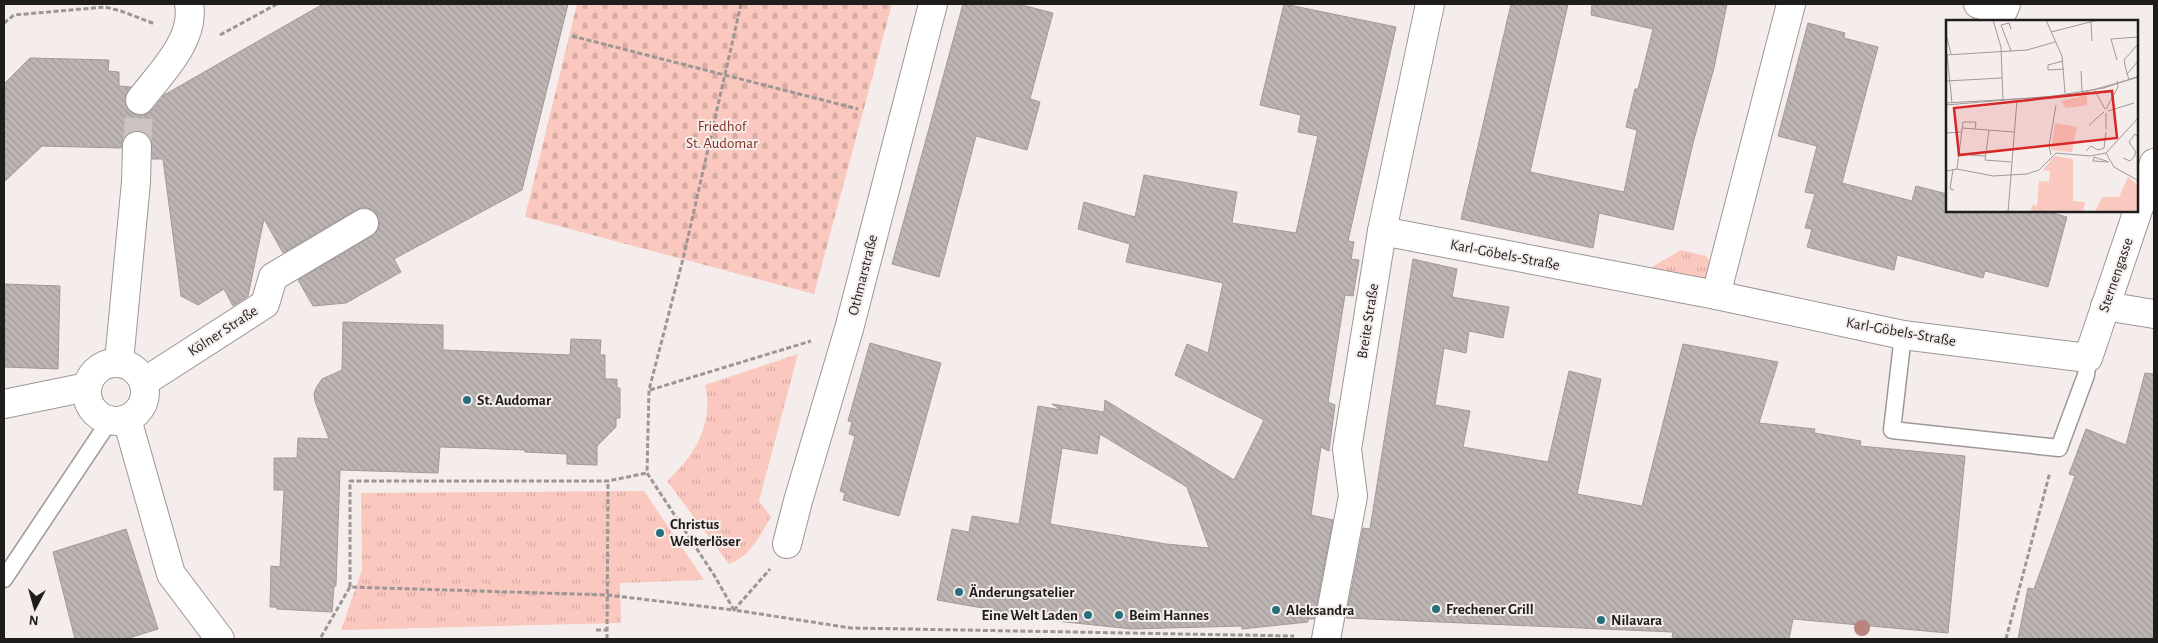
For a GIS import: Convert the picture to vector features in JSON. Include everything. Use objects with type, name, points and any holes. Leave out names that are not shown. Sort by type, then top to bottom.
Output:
[{"type":"street","points":[[140,100],[186,37],[191,11],[189,4]]},
{"type":"street","name":"Othmarstraße","points":[[787,544],[849,329],[933,4]]},
{"type":"street","name":"Breite Straße","points":[[1326,639],[1353,496],[1347,449],[1382,231],[1430,4]]},
{"type":"street","points":[[1716,295],[1791,4]]},
{"type":"street","points":[[1978,4],[2003,11],[2006,4]]},
{"type":"street","points":[[119,362],[136,182],[137,146]]},
{"type":"street","name":"Sternengasse","points":[[2138,210],[2154,163]]},
{"type":"street","name":"Sternengasse","points":[[2088,358],[2137,212]]},
{"type":"street","name":"Kölner Straße","points":[[144,382],[265,304],[273,277],[364,223]]},
{"type":"street","name":"Karl-Göbels-Straße","points":[[1382,231],[1716,295],[1903,335],[2088,358]]},
{"type":"street","points":[[2105,306],[2154,314]]},
{"type":"street","points":[[119,362],[130,366],[139,372],[144,382],[146,393],[143,404],[136,413],[119,420],[100,416],[87,399],[87,388],[91,377],[98,368],[108,363],[119,362]]},
{"type":"street","points":[[4,404],[87,388]]},
{"type":"street","points":[[119,420],[171,574],[220,639]]},
{"type":"lane","points":[[1903,335],[1892,430],[2059,448],[2086,374],[2088,358]]},
{"type":"lane","points":[[4,579],[119,420]]},
{"type":"path","points":[[4,23],[14,15],[105,7],[122,11],[186,37],[214,38],[277,4]]},
{"type":"path","points":[[734,610],[714,574],[647,473],[649,390],[683,259],[724,74],[742,4]]},
{"type":"path","points":[[572,36],[858,108]]},
{"type":"path","points":[[649,390],[849,329]]},
{"type":"path","points":[[2006,639],[2050,471],[2059,448]]},
{"type":"path","points":[[320,637],[350,587],[350,481],[608,481],[647,473]]},
{"type":"path","points":[[607,639],[608,481]]},
{"type":"path","points":[[734,610],[766,575],[787,544]]},
{"type":"path","points":[[350,587],[607,596],[734,610],[851,628],[1296,636],[1296,639]]},
{"type":"path","points":[[596,630],[607,630]]},
{"type":"green space","name":"Friedhof St. Audomar","points":[[577,4],[892,4],[814,294],[525,217]]},
{"type":"green space","points":[[1681,250],[1706,256],[1710,262],[1706,278],[1699,282],[1652,272],[1652,267]]},
{"type":"green space","points":[[798,354],[759,501],[771,517],[749,551],[729,564],[667,481],[686,461],[700,438],[707,413],[705,385]]},
{"type":"green space","points":[[644,491],[704,580],[620,583],[621,623],[341,630],[362,570],[361,493]]},
{"type":"building","points":[[323,4],[568,4],[522,190],[394,259],[401,272],[346,303],[313,306],[298,280],[372,236],[378,230],[380,222],[377,215],[371,209],[363,207],[283,253],[264,219],[248,296],[233,306],[224,289],[198,305],[181,296],[163,159],[152,159],[151,139],[146,133],[138,130],[129,133],[123,138],[121,148],[42,146],[4,182],[4,84],[30,58],[109,60],[108,71],[119,72],[119,86],[131,87],[125,97],[126,106],[137,115],[145,115],[152,110],[164,95]]},
{"type":"building","points":[[963,4],[1018,4],[1053,13],[1030,99],[1040,102],[1027,150],[976,136],[939,277],[892,264]]},
{"type":"building","points":[[1284,4],[1396,27],[1348,241],[1354,242],[1351,259],[1359,260],[1353,296],[1345,295],[1328,402],[1335,405],[1329,451],[1321,447],[1311,515],[1333,520],[1314,619],[1308,619],[1308,622],[1242,629],[1242,626],[1132,629],[1056,621],[937,600],[952,529],[969,532],[972,516],[1019,524],[1038,406],[1061,410],[1052,404],[1104,412],[1105,400],[1234,480],[1264,420],[1175,375],[1187,344],[1208,353],[1223,283],[1126,262],[1130,244],[1078,229],[1084,202],[1135,217],[1144,175],[1237,192],[1232,223],[1296,233],[1318,136],[1298,132],[1301,115],[1260,105]],"holes":[[[1100,434],[1187,487],[1209,548],[1166,544],[1050,524],[1062,448],[1097,454]]]},
{"type":"building","points":[[1511,4],[1568,4],[1530,172],[1624,192],[1637,130],[1626,127],[1653,29],[1591,15],[1592,4],[1727,4],[1714,68],[1693,143],[1673,230],[1599,213],[1593,248],[1461,219]]},
{"type":"building","points":[[1808,23],[1845,33],[1844,38],[1878,47],[1842,183],[1912,201],[1916,186],[1946,194],[1946,212],[2050,212],[2067,217],[2048,287],[1985,271],[1983,278],[1897,255],[1894,270],[1807,247],[1812,229],[1805,228],[1815,194],[1805,192],[1817,146],[1778,136]]},
{"type":"building","points":[[1413,259],[1457,269],[1452,297],[1509,307],[1503,338],[1469,331],[1466,353],[1444,348],[1435,405],[1470,411],[1463,447],[1548,462],[1569,371],[1601,379],[1577,494],[1642,506],[1683,344],[1778,362],[1759,423],[1815,429],[1814,433],[1861,441],[1860,446],[1965,456],[1948,633],[1793,619],[1789,639],[1692,639],[1672,637],[1673,632],[1346,618],[1363,528],[1370,529]]},
{"type":"building","points":[[4,284],[60,286],[58,369],[4,367]]},
{"type":"building","name":"St. Audomar","points":[[343,322],[443,325],[443,350],[570,355],[571,339],[601,340],[600,355],[605,355],[605,379],[617,379],[617,388],[620,388],[620,418],[616,418],[616,427],[597,446],[597,465],[567,464],[567,454],[525,452],[525,450],[440,447],[438,473],[340,470],[336,586],[334,586],[332,612],[277,609],[277,607],[270,607],[271,566],[280,567],[284,490],[274,490],[274,458],[297,458],[298,438],[329,439],[314,394],[322,379],[342,370]]},
{"type":"building","points":[[870,343],[941,363],[899,516],[843,500],[845,493],[840,491],[855,436],[849,434],[852,422],[848,421]]},
{"type":"building","points":[[2145,373],[2154,374],[2154,639],[2018,639],[2028,588],[2034,589],[2075,476],[2069,474],[2086,429],[2126,445]]},
{"type":"building","points":[[126,529],[158,629],[126,639],[75,639],[53,552]]},
{"type":"tunnel","points":[[137,146],[140,100]]},
{"type":"place","name":"St. Audomar","points":[[467,400]]},
{"type":"place","name":"Christus Welterlöser","points":[[660,533]]},
{"type":"place","name":"Änderungsatelier","points":[[959,592]]},
{"type":"place","name":"Frechener Grill","points":[[1436,609]]},
{"type":"place","name":"Aleksandra","points":[[1276,610]]},
{"type":"place","name":"Eine Welt Laden","points":[[1088,615]]},
{"type":"place","name":"Beim Hannes","points":[[1119,615]]},
{"type":"place","name":"Nilavara","points":[[1601,620]]}]
